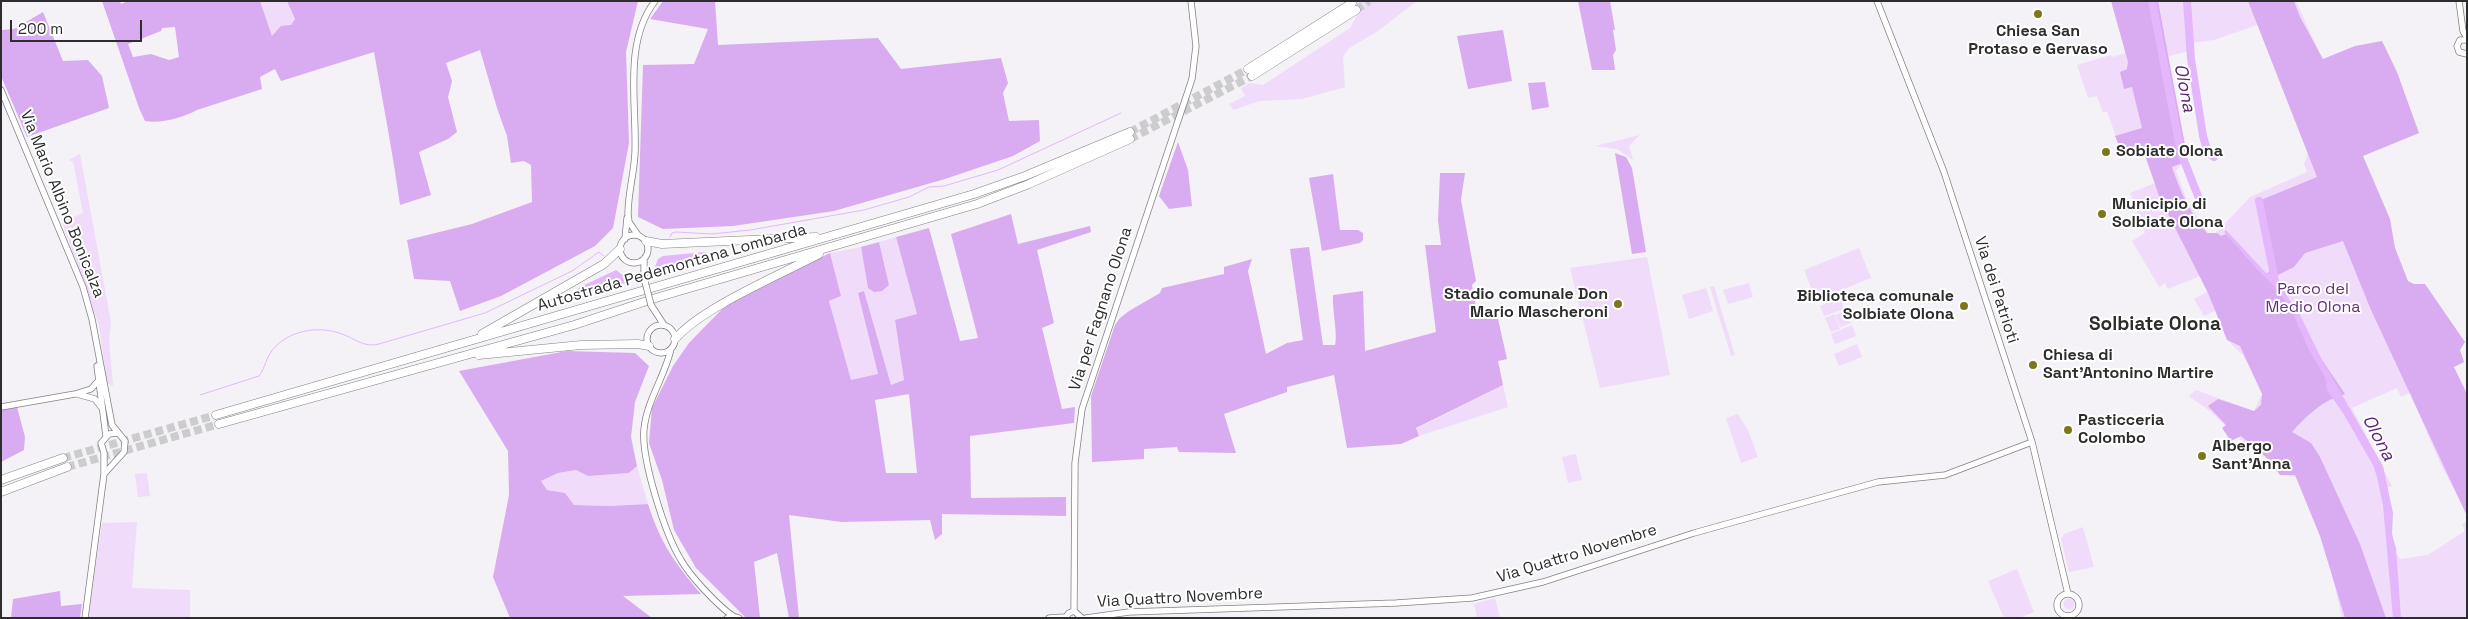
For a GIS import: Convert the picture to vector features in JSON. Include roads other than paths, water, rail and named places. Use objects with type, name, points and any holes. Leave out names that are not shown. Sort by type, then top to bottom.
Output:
[{"type":"highway","points":[[1250,72],[1354,6]]},
{"type":"highway","name":"Autostrada Pedemontana Lombarda","points":[[216,415],[974,194],[1130,135],[978,204],[659,297],[574,325],[219,424]]},
{"type":"highway","points":[[646,241],[662,244],[831,236]]},
{"type":"highway","points":[[675,340],[684,330],[731,300],[836,246]]},
{"type":"highway","points":[[464,343],[504,323],[604,264],[620,250]]},
{"type":"highway","points":[[459,356],[581,345],[638,344],[649,346]]},
{"type":"highway","points":[[1,480],[63,458]]},
{"type":"highway","points":[[1,492],[67,467]]},
{"type":"street","points":[[643,276],[622,256],[620,250],[625,239],[635,161],[637,42],[645,17],[655,1]]},
{"type":"street","name":"Via per Fagnano Olona","points":[[1074,611],[1075,463],[1082,409],[1192,79],[1196,46],[1191,1]]},
{"type":"street","name":"Via dei Patrioti","points":[[1877,1],[1944,172],[2032,442],[2068,594]]},
{"type":"street","points":[[2459,1],[2465,40],[2457,46],[2465,55]]},
{"type":"street","name":"Via Mario Albino Bonicalza","points":[[1,90],[76,269],[94,329],[109,411],[117,434],[122,436],[126,444],[124,452],[120,456]]},
{"type":"street","points":[[628,214],[629,222],[638,235],[646,241],[648,249],[644,259],[643,276],[653,308],[664,325],[671,329],[675,340],[646,417],[644,436],[646,458],[672,542],[681,561],[730,617]]},
{"type":"street","points":[[625,239],[631,235],[638,235]]},
{"type":"street","points":[[631,263],[644,259]]},
{"type":"street","points":[[653,308],[652,328],[647,336],[649,346],[659,353],[664,362],[664,372]]},
{"type":"street","points":[[652,328],[664,325]]},
{"type":"street","name":"Via Mario Albino Bonicalza","points":[[85,618],[104,474],[104,454],[101,443],[106,436],[94,329]]},
{"type":"street","points":[[659,353],[671,349]]},
{"type":"street","points":[[91,389],[99,380]]},
{"type":"street","points":[[1,407],[75,394],[91,389],[100,391],[103,394],[109,411]]},
{"type":"street","points":[[75,394],[95,399],[102,408]]},
{"type":"street","points":[[106,436],[117,434]]},
{"type":"street","name":"Via Quattro Novembre","points":[[1086,618],[1129,612],[1403,603],[1472,598],[1543,582],[1694,532],[1878,482],[1920,479],[1945,474],[2032,442]]},
{"type":"street","points":[[104,454],[113,458],[120,456]]},
{"type":"street","points":[[104,474],[120,456]]},
{"type":"street","points":[[2068,594],[2076,597],[2079,604],[2077,611],[2069,617],[2060,612],[2058,604],[2061,597],[2068,594]]},
{"type":"street","points":[[722,606],[730,617]]},
{"type":"street","points":[[1049,618],[1065,617],[1074,611],[1082,618]]},
{"type":"waterway","name":"Olona","points":[[2152,1],[2181,153],[2202,206]]},
{"type":"waterway","name":"Olona","points":[[2187,1],[2191,59],[2203,136],[2208,153],[2214,157]]},
{"type":"waterway","points":[[670,237],[672,233],[676,232],[712,234],[750,230],[864,210],[909,197],[929,187],[944,186],[998,170],[1121,113]]},
{"type":"waterway","name":"Olona","points":[[2259,201],[2274,275]]},
{"type":"waterway","points":[[200,395],[259,376],[273,350],[283,340],[299,333],[325,330],[342,334],[364,344],[379,344],[485,313],[572,271],[599,252],[604,256]]},
{"type":"tunnel","points":[[1356,10],[1369,1]]},
{"type":"tunnel","points":[[1130,132],[1248,69]]},
{"type":"tunnel","points":[[1130,139],[1252,76]]},
{"type":"tunnel","points":[[63,458],[216,415]]},
{"type":"tunnel","points":[[67,467],[219,424]]},
{"type":"place","name":"Chiesa San Protaso e Gervaso","points":[[2038,14]]},
{"type":"place","name":"Sobiate Olona","points":[[2106,152]]},
{"type":"place","name":"Municipio di Solbiate Olona","points":[[2102,214]]},
{"type":"place","name":"Stadio comunale Don Mario Mascheroni","points":[[1618,304]]},
{"type":"place","name":"Biblioteca comunale Solbiate Olona","points":[[1964,306]]},
{"type":"place","name":"Chiesa di Sant'Antonino Martire","points":[[2033,365]]},
{"type":"place","name":"Pasticceria Colombo","points":[[2068,430]]},
{"type":"place","name":"Albergo Sant'Anna","points":[[2202,456]]},
{"type":"district","name":"Solbiate Olona","points":[[2155,325]]},
{"type":"park label","name":"Parco del Medio Olona","points":[[2313,299]]}]
